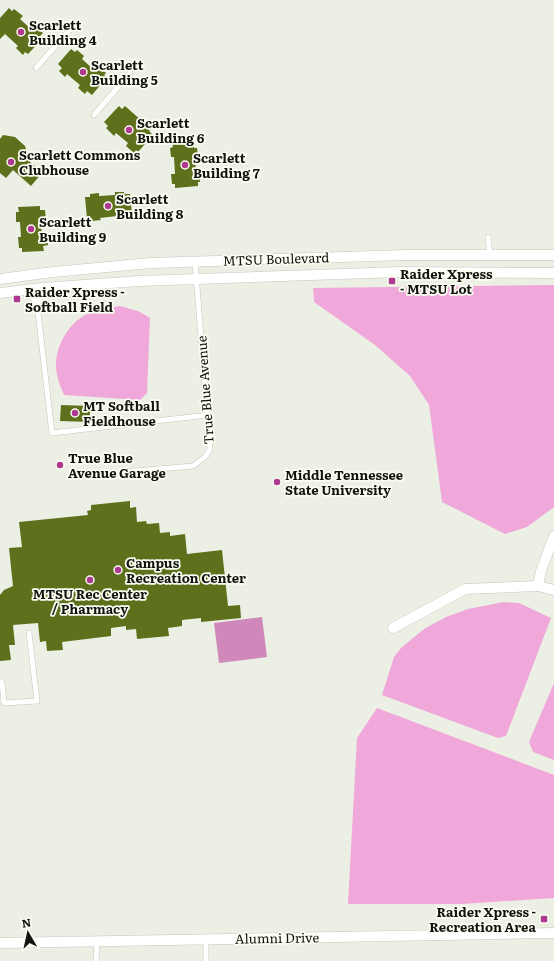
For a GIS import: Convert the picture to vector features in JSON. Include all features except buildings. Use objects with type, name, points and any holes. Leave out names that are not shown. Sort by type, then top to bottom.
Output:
[{"type":"street","name":"MTSU Boulevard","points":[[0,279],[151,262],[195,262],[406,255],[554,255]]},
{"type":"street","name":"MTSU Boulevard","points":[[0,293],[42,288],[139,281],[400,272],[554,273]]},
{"type":"street","points":[[538,586],[541,571],[554,536]]},
{"type":"street","points":[[393,628],[465,589],[538,586],[554,590]]},
{"type":"street","name":"Alumni Drive","points":[[0,943],[554,933]]},
{"type":"lane","points":[[36,68],[75,24]]},
{"type":"lane","points":[[94,115],[130,73]]},
{"type":"lane","points":[[488,237],[490,255]]},
{"type":"lane","name":"True Blue Avenue","points":[[123,472],[193,466],[205,457],[210,449],[195,262]]},
{"type":"lane","points":[[37,304],[41,297],[42,288]]},
{"type":"lane","points":[[29,290],[31,296],[37,304],[52,434],[208,414]]},
{"type":"lane","points":[[0,681],[2,683],[4,703],[37,701],[29,632]]},
{"type":"lane","points":[[206,939],[206,961]]},
{"type":"lane","points":[[96,961],[97,941]]},
{"type":"shaded area","points":[[554,285],[554,507],[527,527],[505,534],[442,502],[429,405],[410,376],[375,345],[314,302],[313,288]]},
{"type":"shaded area","points":[[120,306],[138,311],[150,318],[147,393],[140,400],[64,395],[57,377],[56,365],[58,350],[65,335],[80,318],[87,314],[103,308]]},
{"type":"shaded area","points":[[504,602],[519,603],[551,618],[506,736],[498,738],[382,695],[394,657],[401,648],[424,629],[446,617],[468,609]]},
{"type":"shaded area","points":[[262,617],[267,657],[219,663],[214,623]]},
{"type":"shaded area","points":[[554,683],[554,760],[533,752],[529,742]]},
{"type":"shaded area","points":[[377,708],[554,775],[554,898],[462,904],[348,904],[357,738]]},
{"type":"place","name":"Scarlett Building 4","points":[[21,32]]},
{"type":"place","name":"Scarlett Building 5","points":[[83,72]]},
{"type":"place","name":"Scarlett Building 6","points":[[129,130]]},
{"type":"place","name":"Scarlett Commons Clubhouse","points":[[11,162]]},
{"type":"place","name":"Scarlett Building 7","points":[[185,165]]},
{"type":"place","name":"Scarlett Building 8","points":[[108,206]]},
{"type":"place","name":"Scarlett Building 9","points":[[31,229]]},
{"type":"place","name":"Raider Xpress - MTSU Lot","points":[[392,281]]},
{"type":"place","name":"Raider Xpress - Softball Field","points":[[17,299]]},
{"type":"place","name":"MT Softball Fieldhouse","points":[[75,413]]},
{"type":"place","name":"True Blue Avenue Garage","points":[[60,465]]},
{"type":"place","name":"Middle Tennessee State University","points":[[277,482]]},
{"type":"place","name":"Campus Recreation Center","points":[[118,570]]},
{"type":"place","name":"MTSU Rec Center / Pharmacy","points":[[90,580]]},
{"type":"place","name":"Raider Xpress - Recreation Area","points":[[544,919]]}]
